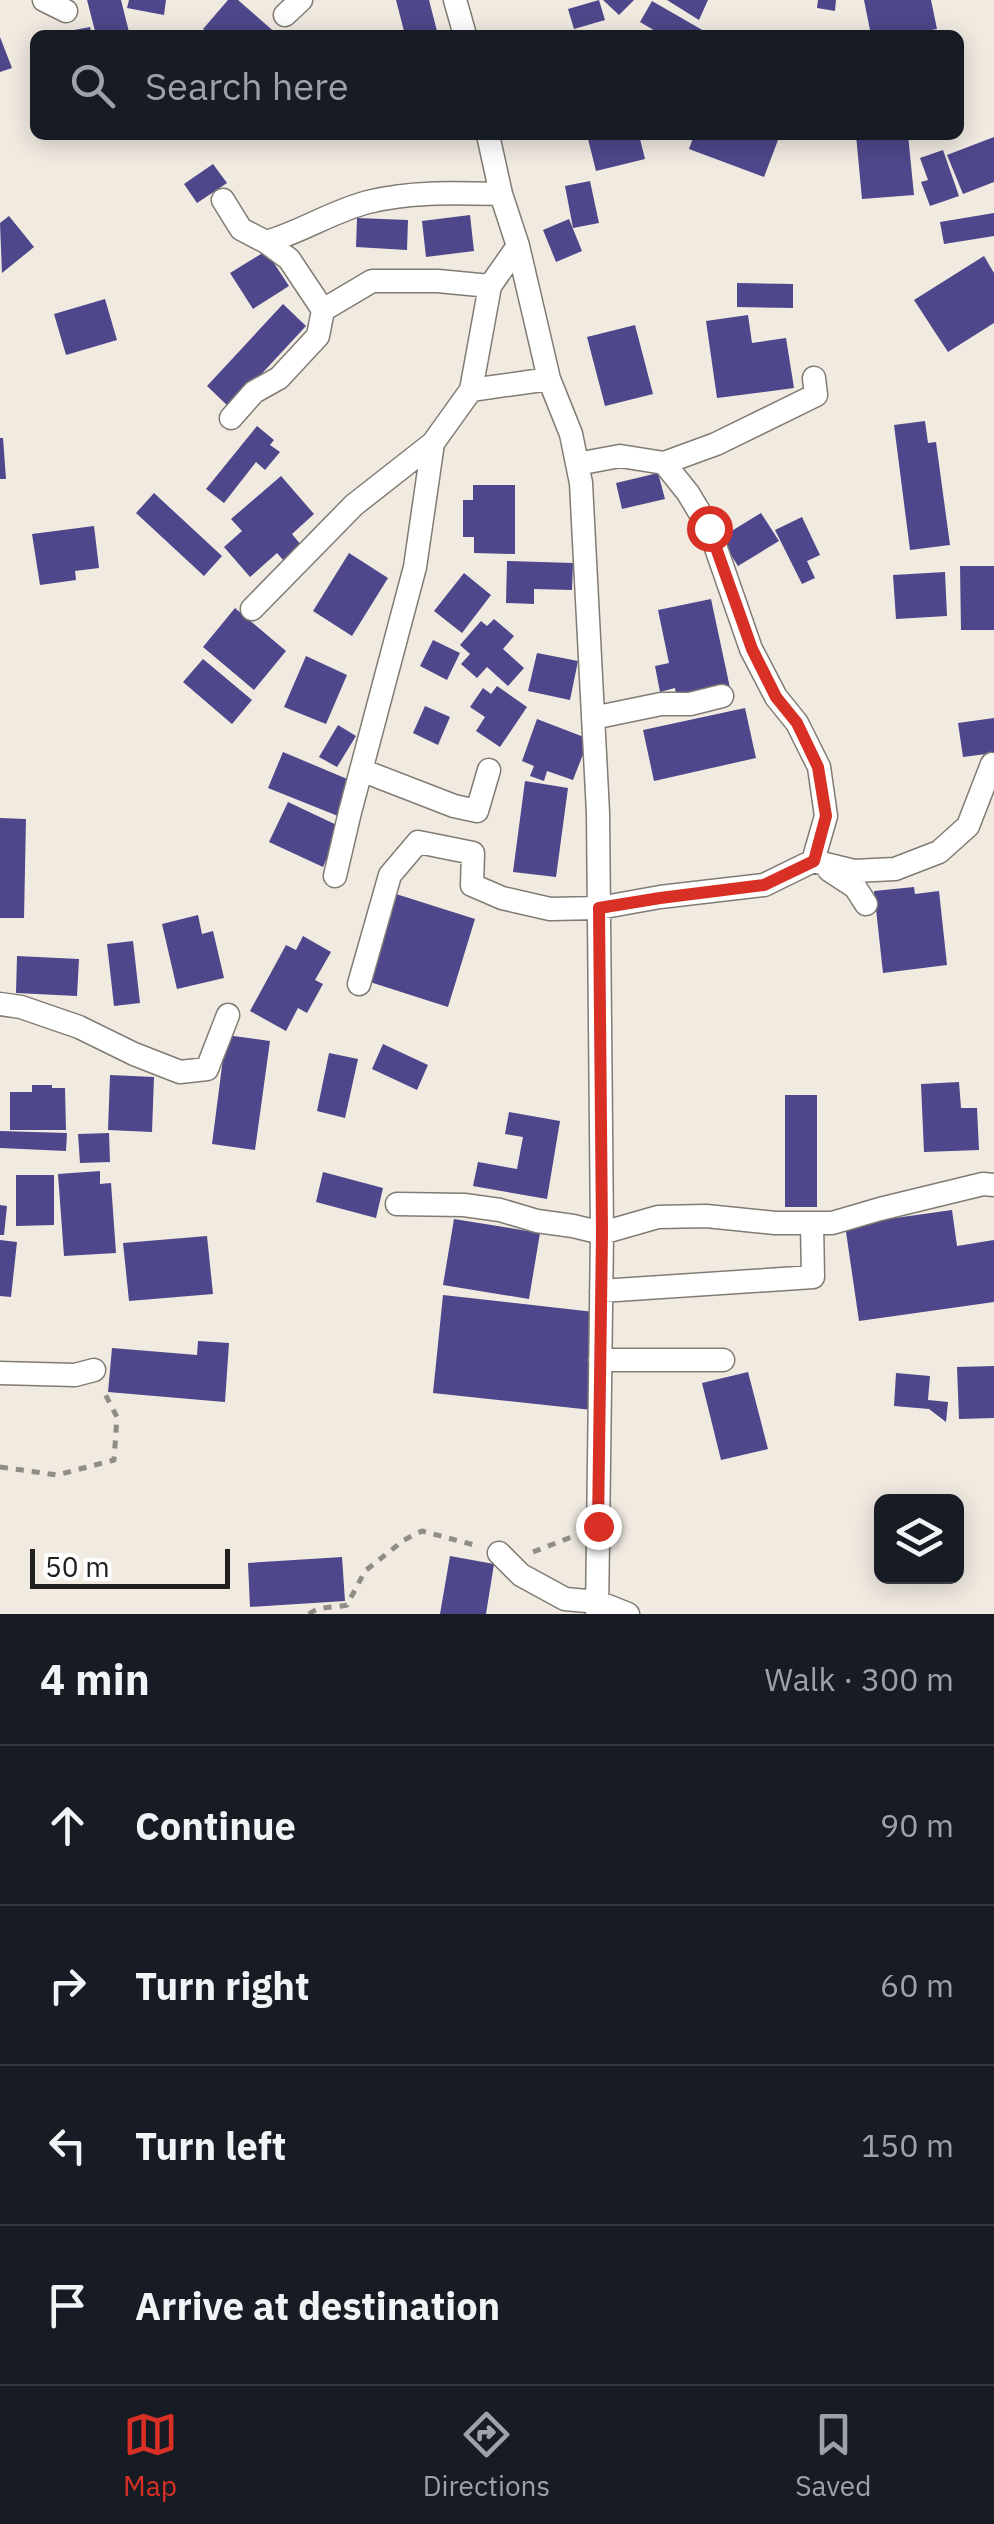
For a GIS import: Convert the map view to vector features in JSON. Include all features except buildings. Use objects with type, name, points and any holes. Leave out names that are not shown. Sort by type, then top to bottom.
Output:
[{"type":"street","points":[[44,0],[66,11]]},
{"type":"street","points":[[455,0],[463,30]]},
{"type":"street","points":[[489,140],[549,378],[571,434],[581,483],[598,813],[602,1233],[597,1608]]},
{"type":"street","points":[[266,242],[295,234],[367,202],[426,192],[501,194]]},
{"type":"street","points":[[223,200],[241,229],[289,259],[323,310],[318,336],[278,378],[254,392],[230,418]]},
{"type":"street","points":[[252,610],[354,505],[433,443],[471,390],[490,286],[518,246]]},
{"type":"street","points":[[323,310],[372,281],[490,286]]},
{"type":"street","points":[[471,390],[549,378]]},
{"type":"street","points":[[577,464],[620,456],[664,463],[716,444],[816,396],[814,378]]},
{"type":"street","points":[[335,876],[415,567],[433,443]]},
{"type":"street","points":[[664,463],[709,528],[752,649],[776,697],[797,723],[818,767],[826,816],[814,861]]},
{"type":"street","points":[[593,718],[722,696]]},
{"type":"street","points":[[359,984],[390,875],[418,842],[473,853],[472,885],[502,898],[550,908],[599,908],[764,885],[814,861],[854,871],[895,868],[938,852],[968,826],[992,764]]},
{"type":"street","points":[[361,770],[476,811],[489,770]]},
{"type":"street","points":[[814,861],[856,887],[866,904]]},
{"type":"street","points":[[0,1004],[21,1006],[79,1026],[180,1072],[207,1069],[228,1015]]},
{"type":"street","points":[[397,1204],[464,1204],[602,1233],[658,1218],[706,1216],[774,1224],[832,1223],[983,1184],[994,1185]]},
{"type":"street","points":[[601,1291],[813,1276],[812,1223]]},
{"type":"street","points":[[600,1360],[723,1360]]},
{"type":"street","points":[[0,1374],[76,1374],[94,1370]]},
{"type":"street","points":[[498,1553],[521,1576],[566,1599],[628,1614]]},
{"type":"path","points":[[0,1467],[57,1474],[114,1460],[117,1417],[94,1370]]},
{"type":"path","points":[[308,1614],[315,1609],[347,1604],[365,1570],[422,1531],[498,1553],[533,1552],[598,1526]]},
{"type":"route","points":[[598,1526],[602,1233],[599,908],[764,885],[814,861],[826,816],[818,767],[797,723],[776,697],[752,649],[709,528]]}]
